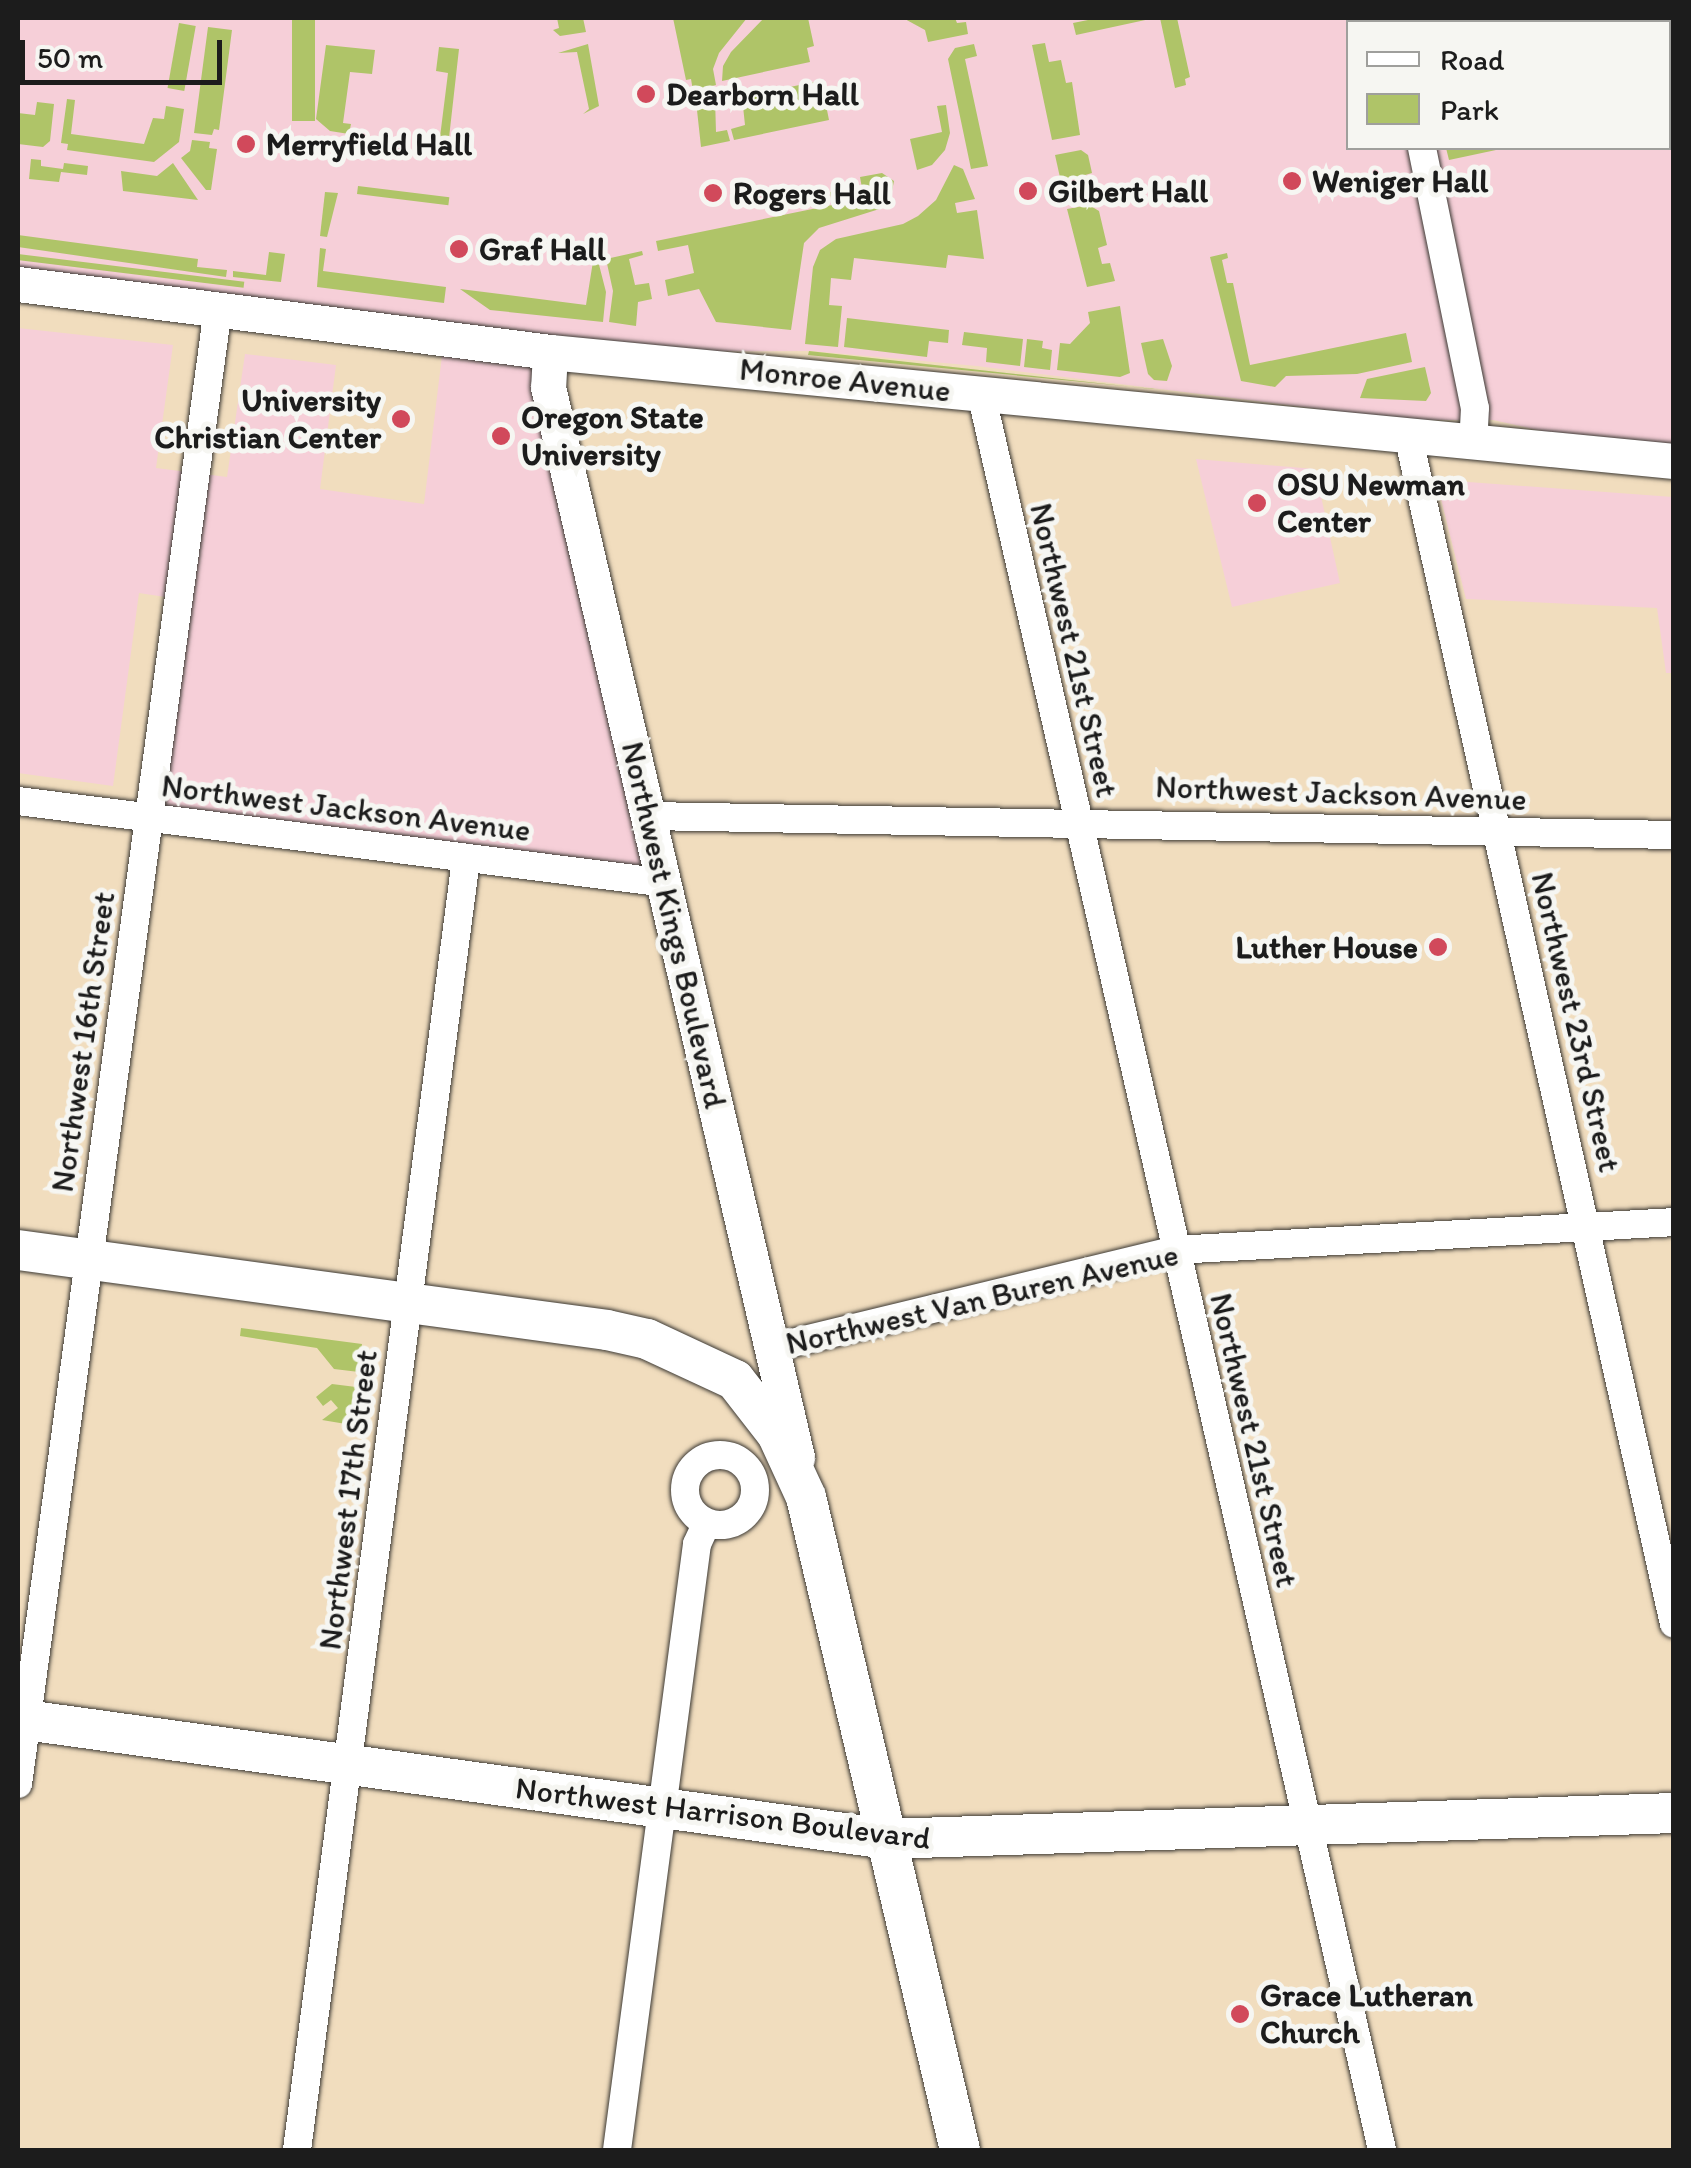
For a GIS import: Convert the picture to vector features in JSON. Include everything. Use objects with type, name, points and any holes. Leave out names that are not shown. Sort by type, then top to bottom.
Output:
[{"type":"main road","points":[[18,1250],[635,1336],[735,1380]]},
{"type":"main road","name":"Northwest Kings Boulevard","points":[[735,1380],[777,1434],[806,1496],[960,2150]]},
{"type":"main road","name":"Northwest Harrison Boulevard","points":[[22,1720],[887,1840],[1674,1812]]},
{"type":"street","points":[[1422,150],[1475,408],[1474,440]]},
{"type":"street","name":"Monroe Avenue","points":[[18,284],[550,352],[1674,460]]},
{"type":"street","name":"Northwest 16th Street","points":[[18,1784],[22,1720],[91,1260],[107,1108],[218,310]]},
{"type":"street","name":"Northwest Kings Boulevard","points":[[550,352],[548,387],[806,1496]]},
{"type":"street","name":"Northwest 21st Street","points":[[981,393],[1382,2150]]},
{"type":"street","name":"Northwest 23rd Street","points":[[1408,435],[1674,1624]]},
{"type":"street","name":"Northwest Jackson Avenue","points":[[18,801],[666,883]]},
{"type":"street","name":"Northwest Jackson Avenue","points":[[648,816],[1674,835]]},
{"type":"street","name":"Northwest 17th Street","points":[[297,2150],[466,859]]},
{"type":"street","name":"Northwest Van Buren Avenue","points":[[735,1380],[772,1348],[1174,1250],[1674,1222]]},
{"type":"street","points":[[617,2150],[697,1544],[707,1523]]},
{"type":"shaded area","name":"Oregon State University","points":[[18,18],[1673,18],[1673,460],[1493,420],[1407,420],[977,366],[812,351],[551,352],[667,876],[164,810],[185,600],[139,593],[113,786],[18,773],[18,328],[173,345],[156,468],[227,477],[245,354],[336,365],[320,489],[424,504],[444,339],[18,284]]},
{"type":"shaded area","points":[[1196,459],[1315,469],[1340,583],[1232,607]]},
{"type":"shaded area","points":[[1441,480],[1673,497],[1673,673],[1666,673],[1657,608],[1466,599],[1438,487]]},
{"type":"green space","points":[[292,18],[315,18],[315,121],[292,121]]},
{"type":"green space","points":[[557,18],[583,18],[586,32],[560,36],[553,30],[559,28]]},
{"type":"green space","points":[[673,18],[747,18],[719,53],[713,69],[716,85],[693,91],[691,79],[686,80]]},
{"type":"green space","points":[[764,18],[808,18],[814,46],[807,48],[810,62],[722,81],[723,66],[731,52]]},
{"type":"green space","points":[[903,18],[955,18],[957,23],[966,22],[968,34],[928,42],[925,30]]},
{"type":"green space","points":[[1098,18],[1150,19],[1076,35],[1073,23]]},
{"type":"green space","points":[[1160,18],[1177,18],[1190,77],[1185,79],[1186,85],[1175,88]]},
{"type":"green space","points":[[179,23],[196,26],[184,91],[168,88]]},
{"type":"green space","points":[[208,27],[232,30],[219,130],[214,129],[212,135],[194,133]]},
{"type":"green space","points":[[1045,43],[1049,62],[1061,60],[1066,83],[1072,82],[1080,135],[1052,140],[1032,45]]},
{"type":"green space","points":[[588,44],[599,106],[583,114],[589,109],[577,52],[558,53]]},
{"type":"green space","points":[[974,44],[977,56],[965,59],[988,166],[971,169],[948,59],[955,48]]},
{"type":"green space","points":[[326,45],[375,50],[372,74],[350,72],[343,123],[351,124],[349,134],[330,131],[316,119]]},
{"type":"green space","points":[[439,47],[459,49],[449,138],[440,137],[448,73],[436,71]]},
{"type":"green space","points":[[814,82],[817,96],[824,95],[829,120],[734,140],[731,129],[745,125],[742,97]]},
{"type":"green space","points":[[715,98],[716,132],[727,130],[730,141],[701,147],[696,101]]},
{"type":"green space","points":[[67,99],[75,100],[71,134],[144,144],[153,118],[164,119],[166,106],[184,109],[179,142],[154,162],[67,150],[68,144],[61,143]]},
{"type":"green space","points":[[37,102],[54,104],[50,141],[43,147],[18,144],[18,113],[35,115]]},
{"type":"green space","points":[[946,105],[950,133],[945,150],[932,165],[917,170],[910,139],[942,132],[937,106]]},
{"type":"green space","points":[[192,140],[210,142],[209,148],[217,149],[211,190],[206,190],[181,158],[190,151]]},
{"type":"green space","points":[[1081,150],[1088,155],[1092,173],[1061,182],[1055,155]]},
{"type":"green space","points":[[1446,150],[1496,150],[1449,160]]},
{"type":"green space","points":[[31,159],[41,160],[41,166],[63,169],[64,163],[88,166],[87,175],[61,172],[59,182],[29,179]]},
{"type":"green space","points":[[173,163],[198,200],[123,191],[121,171],[157,176]]},
{"type":"green space","points":[[954,165],[963,169],[975,199],[955,203],[957,213],[977,210],[984,259],[948,255],[946,268],[854,258],[851,280],[831,278],[829,305],[842,306],[838,347],[805,344],[813,267],[820,250],[836,239],[903,224],[918,216],[936,200]]},
{"type":"green space","points":[[882,173],[894,181],[889,206],[819,228],[804,243],[791,330],[716,322],[699,289],[668,296],[665,280],[694,273],[688,245],[658,251],[656,241],[832,205],[830,192],[835,191],[837,200],[863,194],[860,177]]},
{"type":"green space","points":[[358,186],[449,197],[448,205],[357,194]]},
{"type":"green space","points":[[325,192],[338,193],[327,237],[320,236]]},
{"type":"green space","points":[[1089,205],[1099,211],[1107,245],[1098,248],[1102,264],[1110,263],[1115,281],[1087,287],[1067,209]]},
{"type":"green space","points":[[18,235],[198,259],[197,267],[227,270],[226,277],[18,247]]},
{"type":"green space","points":[[320,248],[326,249],[323,271],[446,287],[444,303],[317,287]]},
{"type":"green space","points":[[595,249],[606,292],[603,322],[490,310],[460,289],[586,305]]},
{"type":"green space","points":[[642,251],[643,255],[629,259],[635,285],[649,283],[652,299],[638,302],[636,326],[609,322],[613,291],[606,259]]},
{"type":"green space","points":[[269,252],[285,254],[281,282],[233,277],[233,271],[266,275]]},
{"type":"green space","points":[[1227,253],[1228,258],[1222,260],[1227,283],[1233,283],[1250,365],[1406,333],[1412,362],[1357,374],[1286,376],[1275,387],[1241,381],[1210,257]]},
{"type":"green space","points":[[18,254],[244,282],[244,288],[18,260]]},
{"type":"green space","points":[[1120,306],[1130,373],[1120,377],[1057,370],[1060,343],[1070,344],[1090,323],[1088,312]]},
{"type":"green space","points":[[847,318],[949,330],[948,343],[929,341],[927,357],[844,347]]},
{"type":"green space","points":[[964,332],[1023,339],[1020,366],[986,362],[987,348],[962,345]]},
{"type":"green space","points":[[1027,339],[1043,341],[1042,348],[1052,350],[1050,370],[1024,367]]},
{"type":"green space","points":[[1163,339],[1172,366],[1167,381],[1154,380],[1148,374],[1141,343]]},
{"type":"green space","points":[[809,351],[1129,386],[808,355]]},
{"type":"green space","points":[[1425,367],[1431,393],[1426,401],[1360,398],[1367,379]]},
{"type":"green space","points":[[241,1328],[362,1344],[359,1372],[334,1369],[317,1348],[240,1336]]},
{"type":"green space","points":[[332,1384],[356,1387],[352,1425],[322,1420],[338,1408],[331,1400],[323,1406],[316,1397]]},
{"type":"place","name":"Dearborn Hall","points":[[646,94]]},
{"type":"place","name":"Merryfield Hall","points":[[246,144]]},
{"type":"place","name":"Weniger Hall","points":[[1292,181]]},
{"type":"place","name":"Gilbert Hall","points":[[1028,191]]},
{"type":"place","name":"Rogers Hall","points":[[713,193]]},
{"type":"place","name":"Graf Hall","points":[[459,249]]},
{"type":"place","name":"University Christian Center","points":[[401,419]]},
{"type":"place","name":"Oregon State University","points":[[501,436]]},
{"type":"place","name":"OSU Newman Center","points":[[1257,503]]},
{"type":"place","name":"Luther House","points":[[1438,947]]},
{"type":"place","name":"Grace Lutheran Church","points":[[1240,2014]]}]
